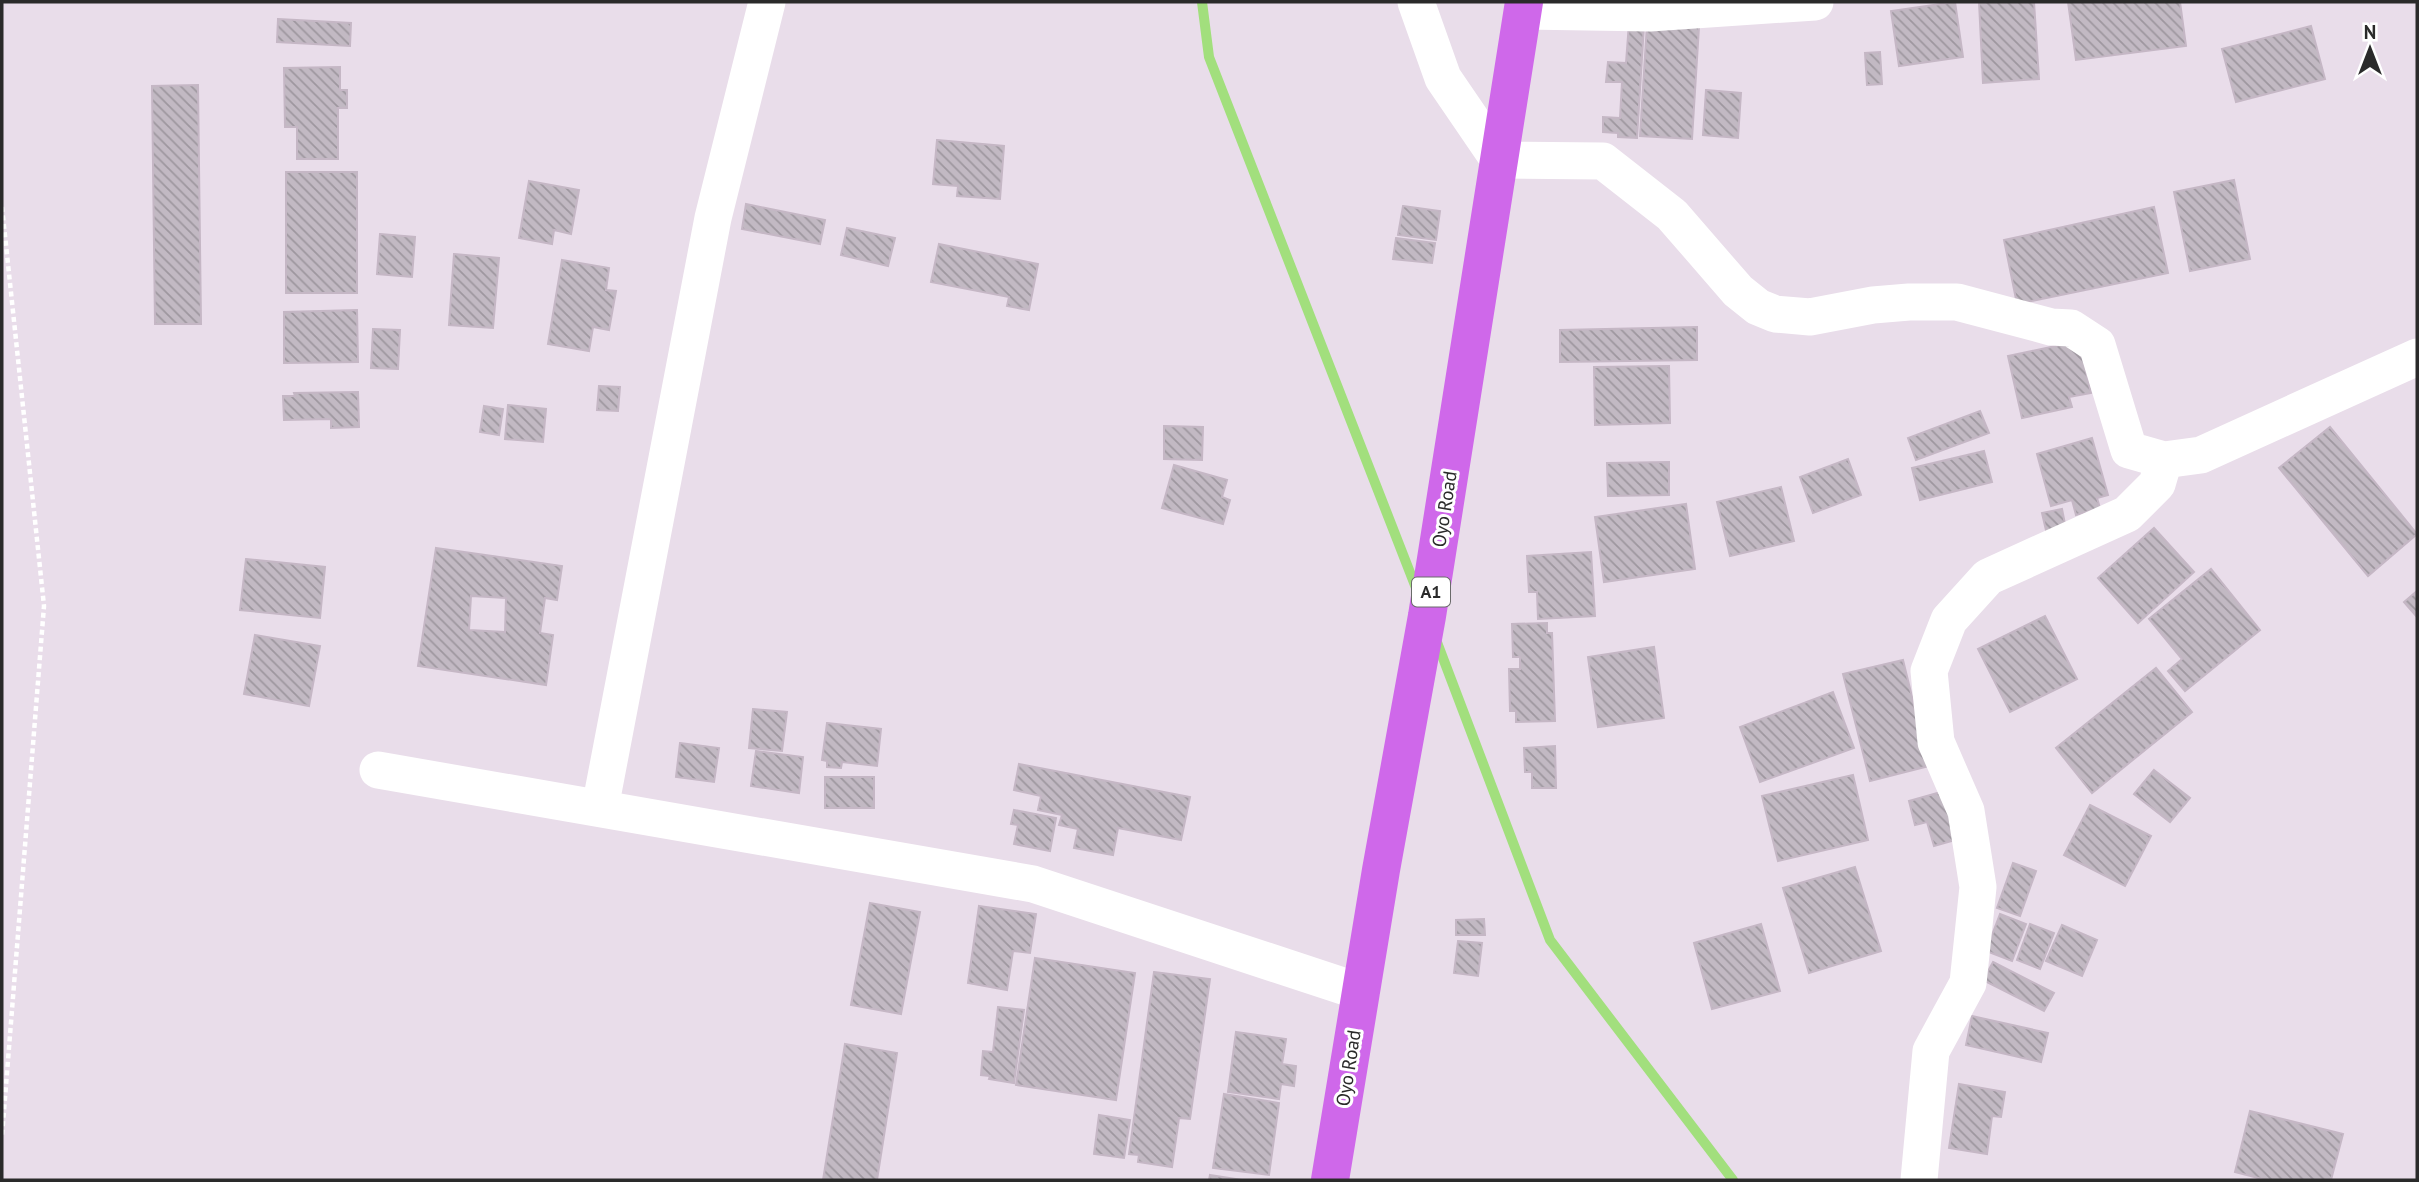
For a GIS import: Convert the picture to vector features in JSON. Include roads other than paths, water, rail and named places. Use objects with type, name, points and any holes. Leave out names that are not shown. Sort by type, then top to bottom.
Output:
[{"type":"highway","name":"Oyo Road","points":[[1330,1180],[1427,617],[1523,6]]},
{"type":"street","points":[[600,808],[713,218],[767,2]]},
{"type":"street","points":[[1416,2],[1443,78],[1499,160],[1603,161],[1672,215],[1738,291],[1758,307],[1775,314],[1810,317],[1873,305],[1957,302],[2051,327],[2071,328],[2097,345],[2129,450],[2164,460],[2201,455],[2413,365]]},
{"type":"street","points":[[1523,6],[1650,13],[1815,2]]},
{"type":"street","points":[[1919,1180],[1931,1051],[1968,983],[1978,887],[1966,811],[1936,742],[1929,671],[1949,620],[1988,577],[2127,514],[2157,484],[2164,460]]},
{"type":"street","points":[[379,770],[1033,884],[1361,992]]},
{"type":"waterway","points":[[1202,2],[1209,57],[1418,593]]},
{"type":"waterway","points":[[1435,637],[1550,940],[1733,1180]]}]
